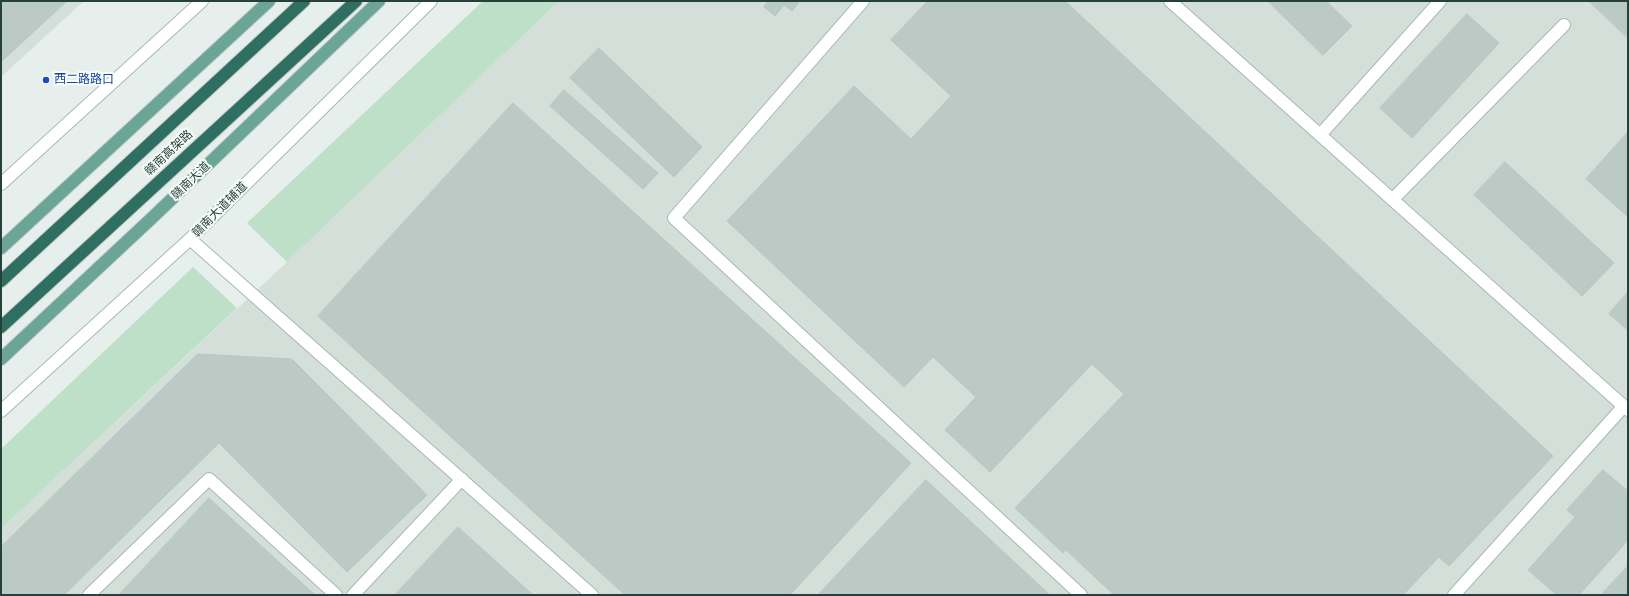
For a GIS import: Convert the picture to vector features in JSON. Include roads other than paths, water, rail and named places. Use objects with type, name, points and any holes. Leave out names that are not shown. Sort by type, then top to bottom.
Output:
[{"type":"highway","name":"赣南高架路","points":[[1,281],[304,1]]},
{"type":"highway","name":"赣南高架路","points":[[1,326],[356,1]]},
{"type":"main road","points":[[1,248],[269,1]]},
{"type":"main road","name":"赣南大道","points":[[1,358],[154,216],[379,1]]},
{"type":"street","points":[[1,184],[202,1]]},
{"type":"street","name":"赣南大道辅道","points":[[1,411],[190,239],[431,1]]},
{"type":"street","points":[[863,1],[674,218],[1081,595]]},
{"type":"street","points":[[1170,1],[1626,408],[1454,595]]},
{"type":"street","points":[[1320,135],[1440,1]]},
{"type":"street","points":[[1393,199],[1564,25]]},
{"type":"street","points":[[190,239],[592,595]]},
{"type":"street","points":[[90,595],[209,479],[336,595]]},
{"type":"street","points":[[353,595],[462,479]]},
{"type":"place","name":"西二路路口","points":[[46,80]]}]
